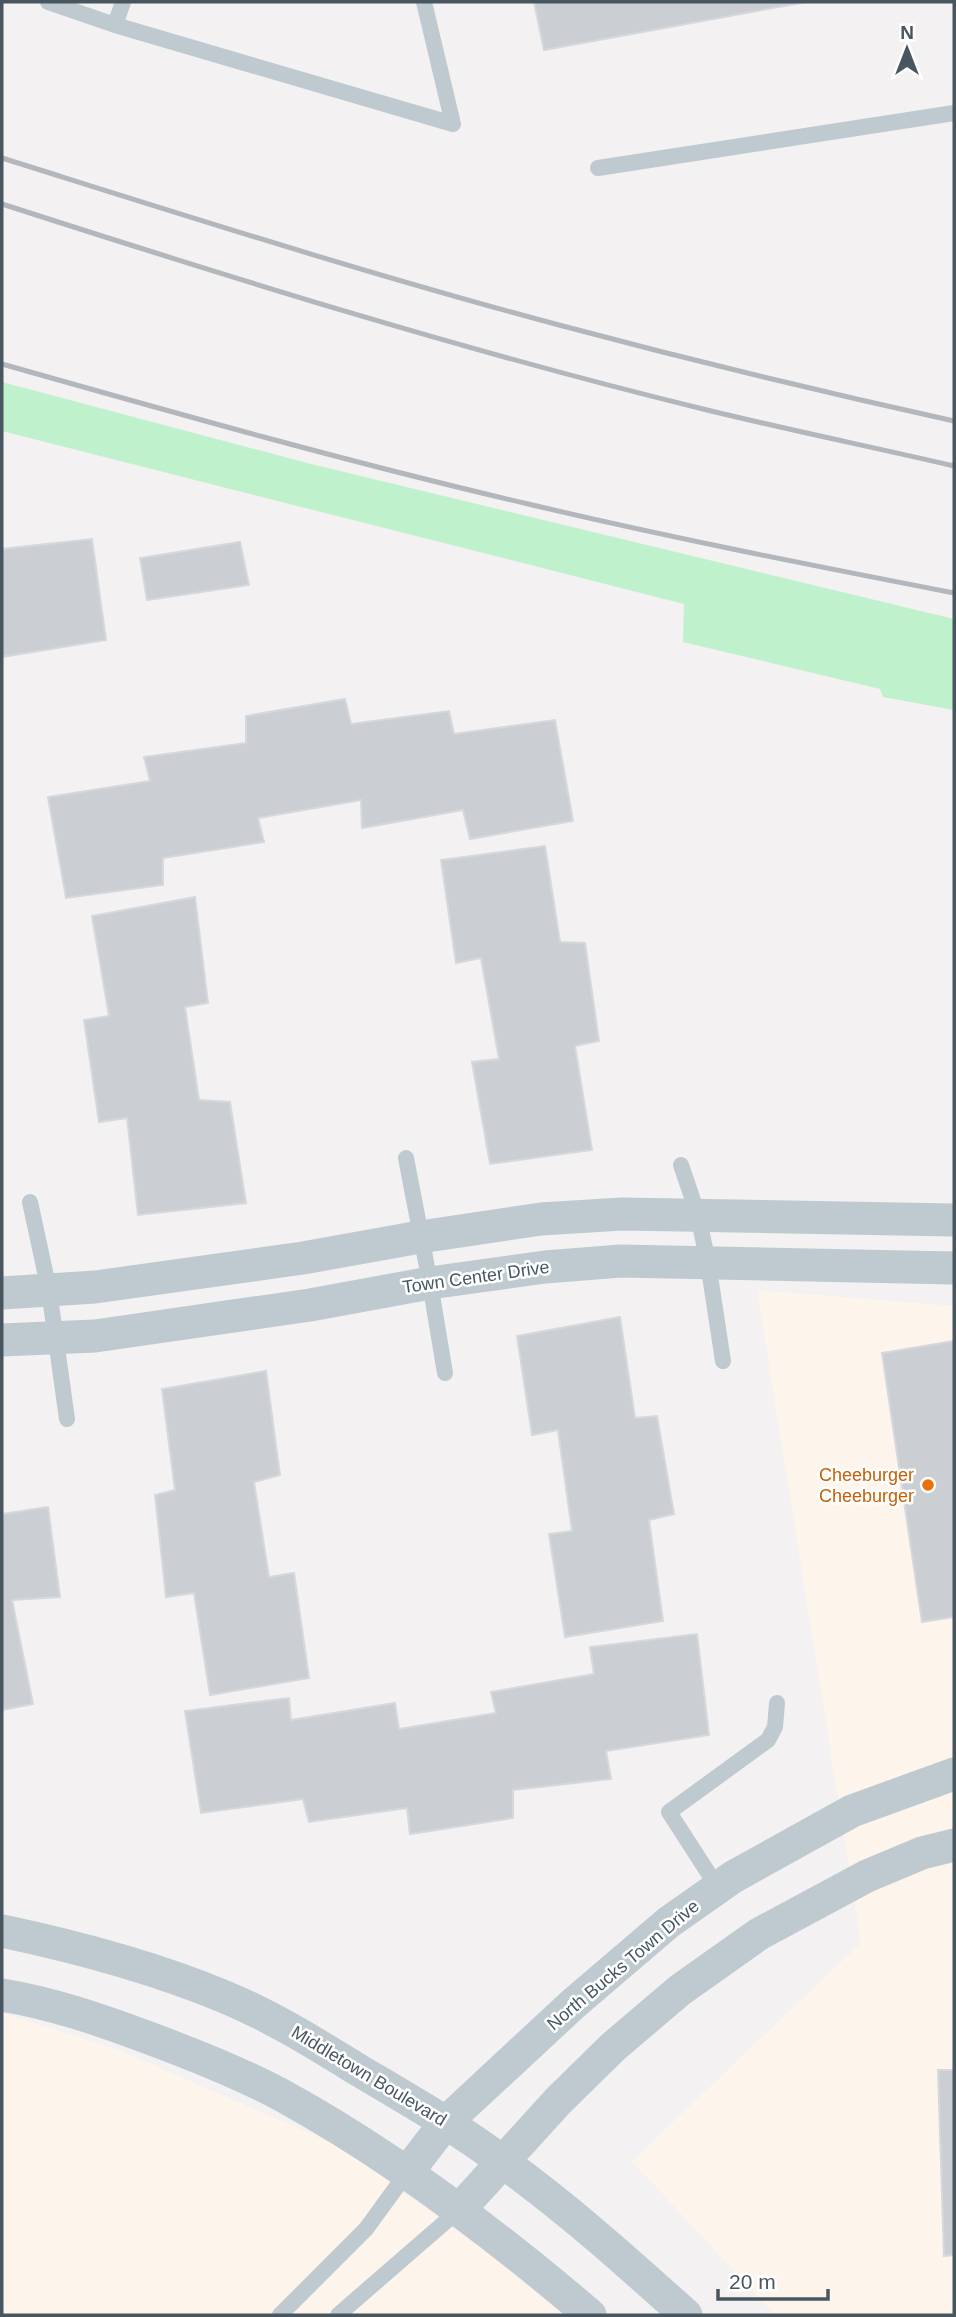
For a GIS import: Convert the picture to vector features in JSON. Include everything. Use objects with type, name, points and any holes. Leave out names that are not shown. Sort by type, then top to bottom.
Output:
[{"type":"street","points":[[2,1293],[95,1287],[303,1258],[541,1219],[622,1214],[954,1220]]},
{"type":"street","name":"Town Center Drive","points":[[2,1340],[95,1336],[310,1305],[545,1266],[621,1261],[954,1268]]},
{"type":"street","name":"North Bucks Town Drive","points":[[406,2174],[446,2122],[573,2004],[669,1922],[718,1888],[852,1811],[954,1774]]},
{"type":"street","points":[[459,2210],[558,2101],[612,2047],[680,1990],[759,1934],[867,1875],[922,1853],[954,1845]]},
{"type":"street","name":"Middletown Boulevard","points":[[2,1931],[74,1946],[149,1968],[226,1998],[287,2026],[446,2122],[503,2162],[588,2228],[686,2315]]},
{"type":"street","points":[[2,1995],[94,2017],[208,2060],[282,2096],[338,2128],[459,2210],[590,2315]]},
{"type":"lane","points":[[48,2],[116,25],[453,124],[424,2]]},
{"type":"lane","points":[[116,25],[123,2]]},
{"type":"lane","points":[[597,168],[954,113]]},
{"type":"lane","points":[[406,1158],[445,1373]]},
{"type":"lane","points":[[681,1165],[698,1215],[723,1361]]},
{"type":"lane","points":[[30,1202],[49,1290],[67,1419]]},
{"type":"lane","points":[[718,1888],[668,1812],[768,1740],[775,1727],[777,1703]]},
{"type":"lane","points":[[280,2315],[366,2229],[406,2174]]},
{"type":"lane","points":[[338,2315],[459,2210]]},
{"type":"shaded area","points":[[757,1290],[954,1306],[954,2315],[775,2315],[632,2161],[861,1943]]},
{"type":"shaded area","points":[[2,2013],[119,2050],[343,2148],[499,2262],[563,2315],[2,2315]]},
{"type":"green space","points":[[2,382],[311,464],[954,619],[954,710],[883,697],[880,689],[683,642],[684,604],[2,431]]},
{"type":"building","points":[[534,2],[806,2],[544,50]]},
{"type":"building","points":[[92,539],[106,640],[2,657],[2,549]]},
{"type":"building","points":[[240,542],[249,585],[147,600],[140,558]]},
{"type":"building","points":[[345,699],[351,724],[449,711],[454,734],[555,720],[573,821],[470,839],[463,810],[362,828],[361,800],[258,818],[264,842],[163,858],[163,885],[66,898],[48,797],[150,781],[144,757],[246,743],[246,716]]},
{"type":"building","points":[[545,846],[560,942],[585,943],[599,1041],[575,1046],[592,1150],[490,1164],[472,1062],[499,1059],[481,958],[456,963],[441,860]]},
{"type":"building","points":[[195,897],[208,1003],[185,1007],[199,1100],[230,1102],[246,1203],[138,1215],[127,1118],[99,1122],[84,1020],[109,1016],[92,916]]},
{"type":"building","points":[[620,1317],[635,1418],[657,1416],[674,1514],[649,1520],[663,1621],[565,1637],[549,1534],[572,1531],[558,1430],[532,1435],[517,1336]]},
{"type":"building","name":"Cheeburger Cheeburger","points":[[954,1341],[954,1617],[922,1622],[882,1353]]},
{"type":"building","points":[[266,1371],[280,1475],[254,1482],[269,1577],[294,1573],[309,1678],[210,1695],[194,1593],[166,1597],[155,1495],[175,1490],[162,1389]]},
{"type":"building","points":[[48,1507],[60,1597],[12,1600],[33,1704],[2,1710],[2,1514]]},
{"type":"building","points":[[697,1634],[709,1735],[606,1751],[611,1779],[513,1790],[513,1818],[410,1834],[407,1808],[309,1822],[303,1799],[201,1813],[185,1711],[289,1698],[291,1720],[395,1703],[399,1729],[496,1713],[491,1692],[594,1674],[590,1647]]},
{"type":"building","points":[[938,2070],[954,2070],[954,2255],[944,2256]]},
{"type":"railway","points":[[2,158],[489,306],[707,363],[954,421]]},
{"type":"railway","points":[[2,204],[265,287],[529,364],[707,410],[954,466]]},
{"type":"railway","points":[[2,364],[458,487],[685,539],[954,593]]},
{"type":"place","name":"Cheeburger Cheeburger","points":[[928,1485]]}]
